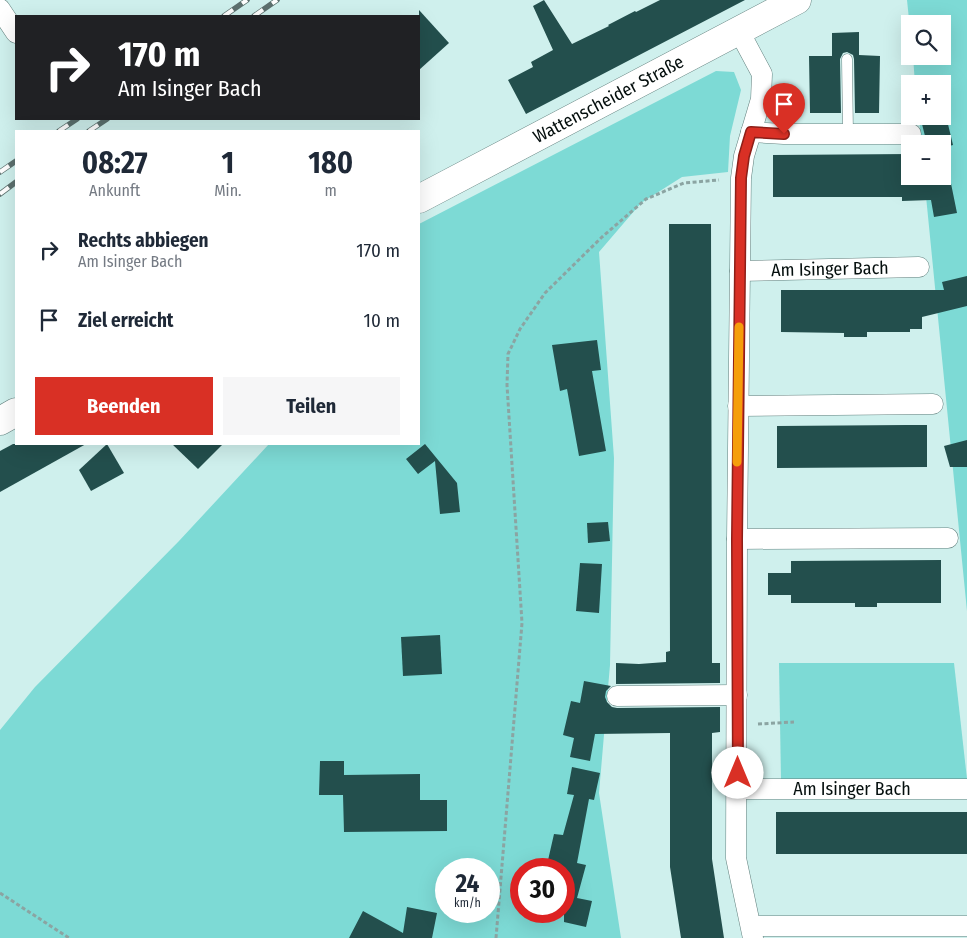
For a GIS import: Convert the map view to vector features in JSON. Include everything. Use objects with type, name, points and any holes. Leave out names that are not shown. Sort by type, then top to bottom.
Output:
[{"type":"main road","name":"Wattenscheider Straße","points":[[420,197],[796,0]]},
{"type":"main road","points":[[0,421],[15,413]]},
{"type":"street","points":[[0,9],[15,32]]},
{"type":"street","points":[[739,31],[762,74],[761,99],[744,156],[741,178],[738,406],[738,789],[736,858],[752,932],[967,926]]},
{"type":"street","points":[[751,132],[784,134],[911,134]]},
{"type":"street","name":"Am Isinger Bach","points":[[740,271],[919,267]]},
{"type":"street","points":[[738,406],[933,404]]},
{"type":"street","points":[[737,539],[948,538]]},
{"type":"street","points":[[617,696],[737,695]]},
{"type":"street","name":"Am Isinger Bach","points":[[738,789],[967,789]]},
{"type":"lane","points":[[847,59],[848,134]]},
{"type":"path","points":[[496,938],[522,622],[507,385],[508,354],[520,329],[545,293],[602,237],[646,199],[684,183],[741,178]]},
{"type":"path","points":[[737,726],[794,722]]},
{"type":"path","points":[[0,893],[68,938]]},
{"type":"shaded area","points":[[907,0],[967,0],[967,611],[925,185],[951,185],[951,135],[920,135],[920,125],[951,125],[951,75],[914,75],[914,65],[951,65],[951,15],[909,15]]},
{"type":"shaded area","points":[[716,71],[734,72],[741,90],[730,136],[728,172],[682,177],[641,203],[599,252],[614,458],[610,665],[599,793],[621,938],[0,938],[0,730],[35,687],[179,541],[268,445],[420,445],[420,223]]},
{"type":"shaded area","points":[[779,663],[954,663],[967,779],[781,780]]},
{"type":"building","points":[[544,0],[572,44],[660,0],[745,0],[526,114],[508,80],[533,67],[531,62],[553,50],[533,6]]},
{"type":"building","points":[[419,10],[449,43],[420,69],[420,15]]},
{"type":"building","points":[[859,32],[859,55],[880,56],[879,113],[855,113],[854,59],[853,55],[847,52],[843,53],[840,59],[841,113],[810,113],[809,56],[832,56],[832,33]]},
{"type":"building","points":[[922,125],[948,125],[951,135],[925,135]]},
{"type":"building","points":[[901,154],[901,185],[951,184],[957,213],[934,217],[931,200],[902,201],[902,197],[773,197],[773,155]]},
{"type":"building","points":[[669,224],[711,224],[712,663],[720,663],[720,683],[616,684],[616,663],[666,662],[666,652],[670,651]]},
{"type":"building","points":[[967,276],[967,306],[922,317],[922,329],[910,329],[910,332],[867,332],[867,337],[844,337],[844,333],[781,332],[781,290],[944,290],[942,282]]},
{"type":"building","points":[[597,340],[601,370],[592,371],[606,451],[579,456],[567,389],[560,391],[552,345]]},
{"type":"building","points":[[927,425],[927,467],[777,468],[777,426]]},
{"type":"building","points":[[967,440],[967,467],[950,467],[944,446]]},
{"type":"building","points":[[13,444],[84,445],[0,492],[0,451]]},
{"type":"building","points":[[425,444],[457,483],[460,512],[440,514],[435,461],[418,474],[406,459]]},
{"type":"building","points":[[108,445],[124,473],[91,491],[79,470]]},
{"type":"building","points":[[173,445],[222,445],[198,469]]},
{"type":"building","points":[[608,522],[610,541],[588,543],[587,523]]},
{"type":"building","points":[[941,560],[941,603],[877,603],[877,607],[855,607],[855,603],[791,603],[791,595],[768,595],[768,573],[791,573],[791,561]]},
{"type":"building","points":[[580,563],[602,564],[599,613],[576,611]]},
{"type":"building","points":[[440,635],[442,674],[403,676],[401,637]]},
{"type":"building","points":[[584,681],[611,686],[606,691],[605,697],[612,707],[617,708],[720,707],[720,732],[712,733],[712,859],[724,938],[681,938],[670,867],[670,733],[595,734],[590,761],[570,757],[574,738],[563,735],[571,701],[580,703]]},
{"type":"building","points":[[320,761],[344,761],[344,775],[420,774],[420,800],[447,800],[447,831],[344,832],[343,795],[319,795]]},
{"type":"building","points":[[572,767],[600,773],[594,800],[589,799],[577,863],[586,865],[577,898],[592,901],[586,927],[568,923],[575,923],[575,858],[549,858],[554,834],[563,835],[574,795],[567,794]]},
{"type":"building","points":[[776,812],[967,812],[967,854],[776,854]]},
{"type":"building","points":[[407,907],[435,913],[432,938],[349,938],[363,911],[403,933]]},
{"type":"railway","points":[[225,15],[247,0]]},
{"type":"railway","points":[[255,15],[277,0]]},
{"type":"railway","points":[[60,130],[76,120]]},
{"type":"railway","points":[[90,130],[106,120]]},
{"type":"railway","points":[[0,172],[15,162]]},
{"type":"railway","points":[[0,194],[15,183]]},
{"type":"slow traffic","points":[[737,462],[739,327]]},
{"type":"route","points":[[738,773],[737,539],[741,178],[744,156],[751,132],[784,134]]}]
